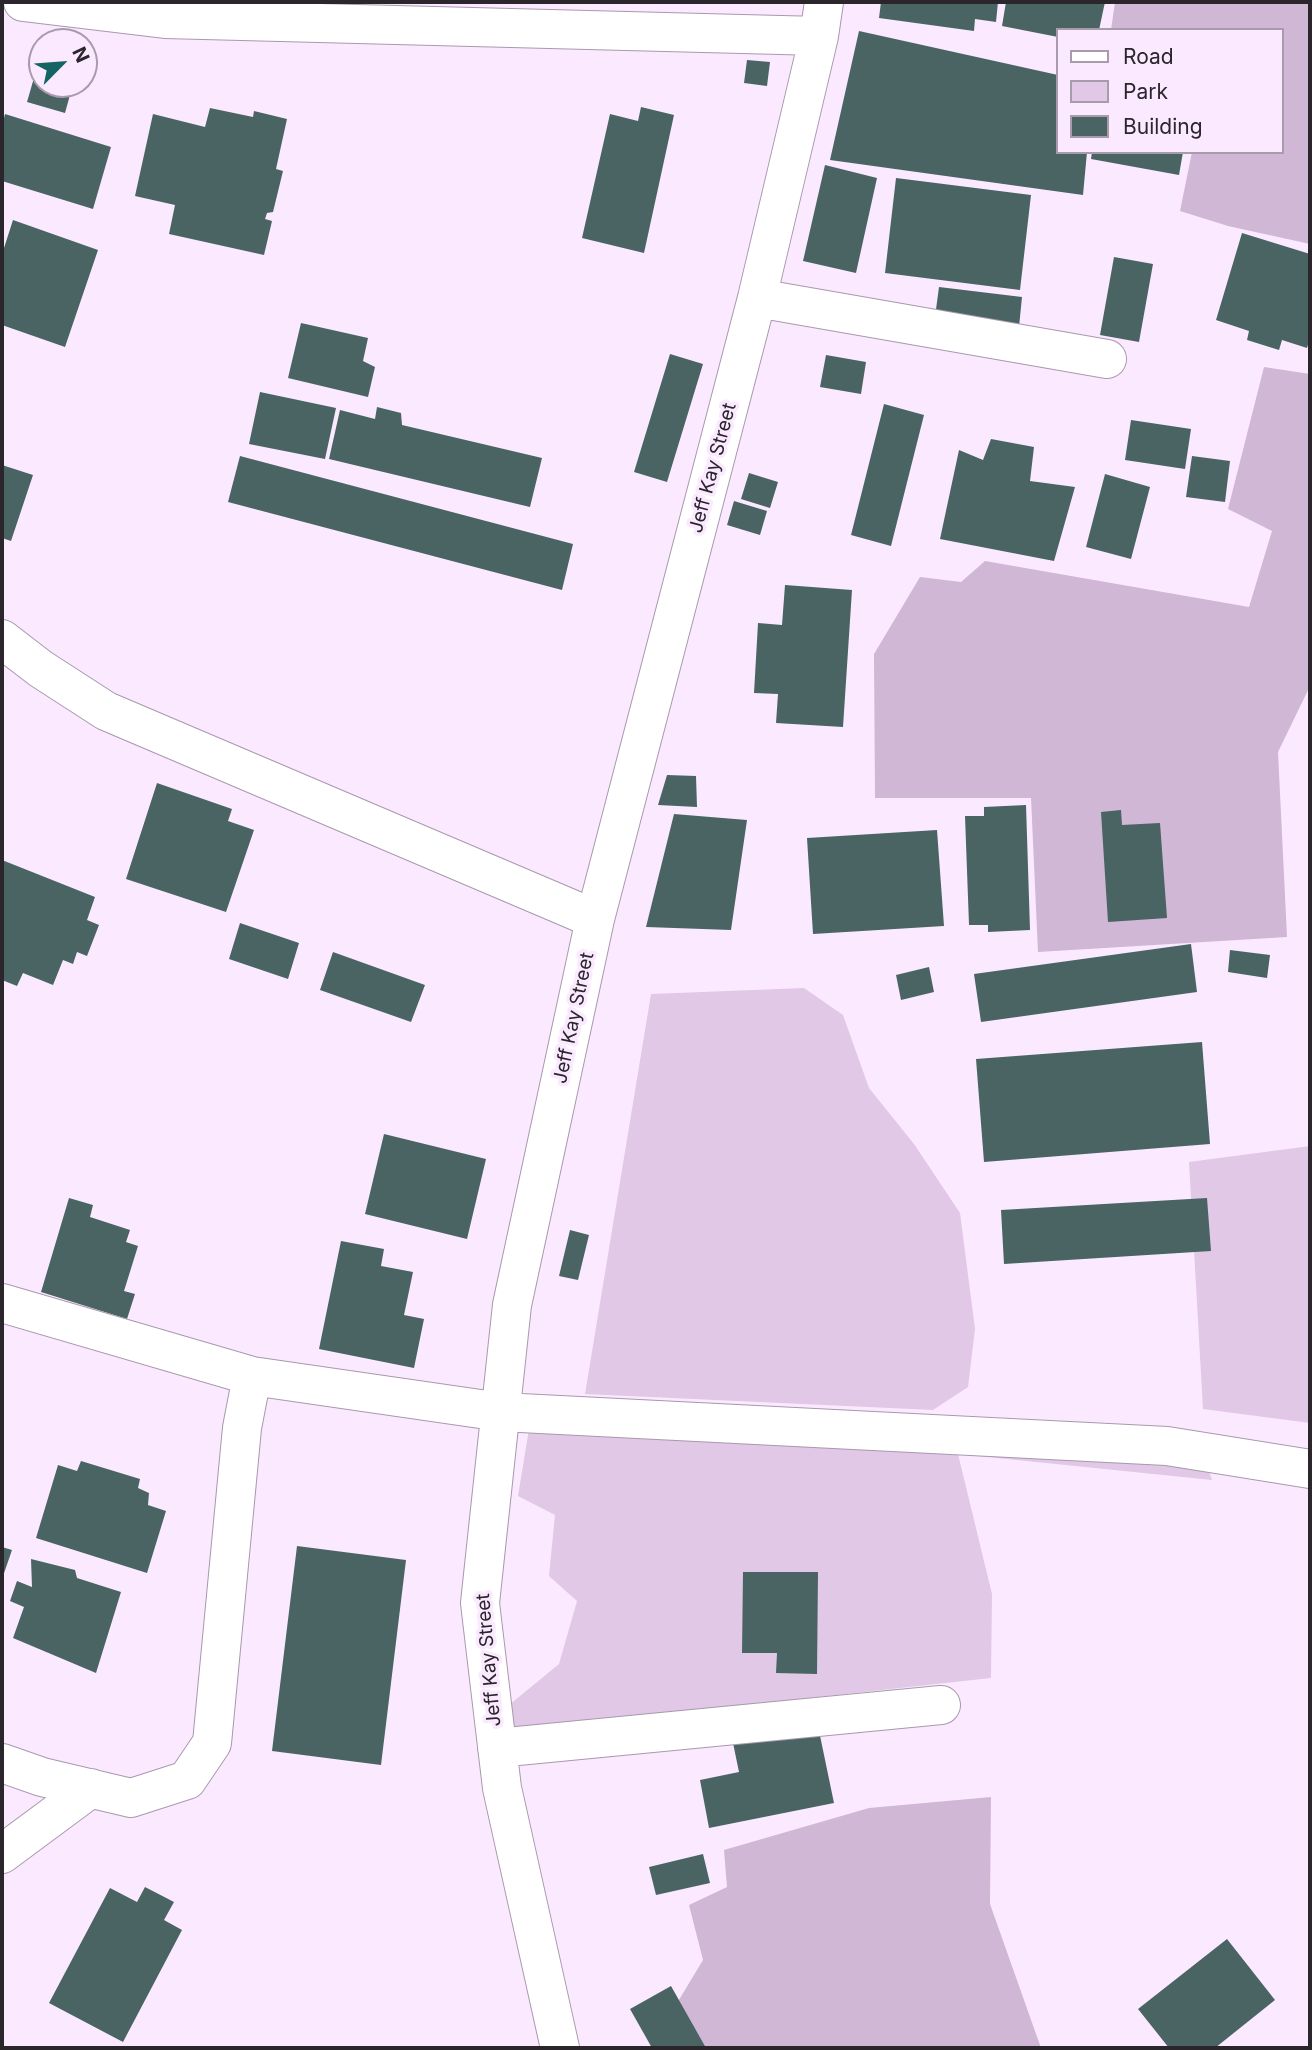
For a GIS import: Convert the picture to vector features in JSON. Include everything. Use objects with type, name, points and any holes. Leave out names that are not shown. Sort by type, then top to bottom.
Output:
[{"type":"street","points":[[23,2],[167,10],[821,19]]},
{"type":"street","name":"Jeff Kay Street","points":[[560,2048],[502,1788],[480,1603],[512,1305],[595,919],[757,298],[821,19]]},
{"type":"street","points":[[757,298],[1107,359]]},
{"type":"street","points":[[2,639],[41,669],[106,711],[595,919]]},
{"type":"street","points":[[2,1303],[252,1376],[501,1412],[1167,1446],[1310,1468]]},
{"type":"street","points":[[2,1763],[42,1777],[131,1798],[187,1780],[212,1743],[242,1428],[252,1376]]},
{"type":"street","points":[[497,1748],[940,1705]]},
{"type":"street","points":[[2,1854],[91,1788]]},
{"type":"green space","points":[[804,988],[843,1015],[869,1088],[914,1144],[960,1213],[975,1329],[968,1387],[933,1410],[585,1394],[651,994]]},
{"type":"green space","points":[[1310,1146],[1310,1423],[1203,1409],[1189,1162]]},
{"type":"green space","points":[[529,1429],[1205,1460],[1212,1480],[958,1454],[992,1594],[991,1678],[509,1731],[509,1705],[559,1664],[577,1601],[549,1576],[555,1515],[518,1496]]},
{"type":"shaded area","points":[[1115,2],[1310,2],[1310,244],[1228,226],[1180,211],[1192,154],[1284,154],[1284,28],[1111,28]]},
{"type":"shaded area","points":[[1264,367],[1310,374],[1310,686],[1278,752],[1287,937],[1038,952],[1031,798],[875,798],[874,654],[920,577],[961,582],[985,561],[1249,607],[1272,531],[1228,509]]},
{"type":"shaded area","points":[[991,1797],[990,1904],[1041,2048],[650,2048],[703,1960],[689,1905],[727,1887],[724,1850],[869,1808]]},
{"type":"building","points":[[881,2],[998,2],[996,22],[975,19],[974,31],[879,18]]},
{"type":"building","points":[[1006,2],[1105,2],[1099,28],[1056,28],[1056,37],[1002,26]]},
{"type":"building","points":[[859,31],[1056,75],[1056,154],[1087,154],[1083,195],[830,160]]},
{"type":"building","points":[[747,60],[770,62],[767,86],[744,83]]},
{"type":"building","points":[[28,98],[69,98],[65,113],[27,102]]},
{"type":"building","points":[[641,107],[674,115],[644,253],[582,238],[610,114],[638,121]]},
{"type":"building","points":[[210,108],[253,117],[254,111],[287,119],[276,169],[283,171],[273,212],[267,213],[265,219],[272,221],[264,255],[169,234],[175,205],[135,196],[153,114],[205,127]]},
{"type":"building","points":[[5,114],[111,147],[93,209],[2,181],[2,126]]},
{"type":"building","points":[[1092,154],[1183,154],[1179,175],[1091,159]]},
{"type":"building","points":[[825,165],[877,178],[856,273],[803,261]]},
{"type":"building","points":[[896,178],[1031,195],[1020,290],[885,273]]},
{"type":"building","points":[[13,220],[98,250],[65,347],[2,325],[2,247],[4,248]]},
{"type":"building","points":[[1242,233],[1310,254],[1310,338],[1307,348],[1282,340],[1279,350],[1247,340],[1249,331],[1216,320]]},
{"type":"building","points":[[1114,257],[1153,264],[1139,342],[1100,335]]},
{"type":"building","points":[[939,287],[1022,297],[1019,327],[935,317]]},
{"type":"building","points":[[301,323],[368,338],[363,361],[375,367],[368,397],[288,378]]},
{"type":"building","points":[[670,354],[703,364],[667,482],[634,472]]},
{"type":"building","points":[[826,355],[866,362],[861,394],[820,387]]},
{"type":"building","points":[[260,392],[336,408],[325,459],[249,444]]},
{"type":"building","points":[[884,404],[924,415],[891,546],[851,535]]},
{"type":"building","points":[[377,407],[401,413],[402,425],[542,458],[530,507],[329,459],[340,410],[375,419]]},
{"type":"building","points":[[1131,420],[1191,429],[1185,469],[1125,460]]},
{"type":"building","points":[[991,439],[1034,447],[1030,481],[1075,487],[1054,561],[940,539],[959,450],[983,460]]},
{"type":"building","points":[[240,456],[573,544],[562,590],[228,502]]},
{"type":"building","points":[[1192,456],[1230,461],[1225,502],[1186,497]]},
{"type":"building","points":[[2,465],[33,475],[11,541],[2,538]]},
{"type":"building","points":[[749,473],[778,482],[770,508],[741,499]]},
{"type":"building","points":[[1105,474],[1150,487],[1131,559],[1086,547]]},
{"type":"building","points":[[734,501],[767,511],[760,535],[727,525]]},
{"type":"building","points":[[785,585],[852,590],[843,727],[776,723],[778,694],[754,693],[758,623],[782,625]]},
{"type":"building","points":[[667,775],[696,776],[697,807],[658,805]]},
{"type":"building","points":[[157,783],[232,809],[228,821],[254,830],[226,912],[126,879]]},
{"type":"building","points":[[1026,805],[1030,930],[988,932],[988,925],[969,925],[965,816],[984,816],[984,807]]},
{"type":"building","points":[[1121,810],[1122,825],[1160,823],[1167,918],[1108,922],[1101,812]]},
{"type":"building","points":[[674,814],[747,820],[731,930],[646,927]]},
{"type":"building","points":[[937,830],[944,926],[813,934],[807,838]]},
{"type":"building","points":[[2,860],[95,897],[87,920],[99,925],[87,956],[77,952],[73,964],[63,960],[53,985],[23,973],[17,986],[2,980]]},
{"type":"building","points":[[240,923],[299,943],[288,979],[229,959]]},
{"type":"building","points":[[1191,944],[1197,992],[981,1022],[974,974]]},
{"type":"building","points":[[1230,950],[1270,955],[1267,978],[1228,972]]},
{"type":"building","points":[[333,952],[425,985],[411,1022],[320,990]]},
{"type":"building","points":[[929,967],[934,992],[901,1000],[896,975]]},
{"type":"building","points":[[1202,1042],[1210,1144],[984,1162],[976,1059]]},
{"type":"building","points":[[384,1134],[486,1159],[467,1239],[365,1214]]},
{"type":"building","points":[[69,1198],[93,1205],[90,1217],[130,1230],[126,1242],[138,1246],[124,1291],[135,1294],[127,1319],[41,1292]]},
{"type":"building","points":[[1207,1198],[1211,1251],[1004,1264],[1001,1210]]},
{"type":"building","points":[[570,1230],[589,1235],[578,1280],[559,1276]]},
{"type":"building","points":[[341,1241],[384,1249],[381,1266],[413,1272],[404,1315],[424,1319],[414,1368],[319,1349]]},
{"type":"building","points":[[81,1461],[140,1479],[138,1488],[149,1493],[148,1505],[166,1511],[147,1573],[36,1538],[58,1465],[77,1471]]},
{"type":"building","points":[[297,1546],[406,1560],[381,1765],[272,1751]]},
{"type":"building","points":[[2,1547],[12,1550],[2,1579]]},
{"type":"building","points":[[31,1559],[75,1570],[77,1578],[121,1592],[96,1673],[13,1638],[24,1607],[10,1601],[17,1581],[32,1587]]},
{"type":"building","points":[[743,1572],[818,1572],[817,1674],[776,1673],[777,1653],[742,1653]]},
{"type":"building","points":[[818,1726],[834,1803],[709,1828],[700,1780],[739,1772],[733,1743]]},
{"type":"building","points":[[703,1854],[710,1883],[656,1895],[649,1867]]},
{"type":"building","points":[[145,1887],[174,1902],[164,1920],[182,1930],[123,2042],[49,2003],[110,1888],[137,1902]]},
{"type":"building","points":[[1227,1939],[1275,2000],[1215,2048],[1169,2048],[1138,2009]]},
{"type":"building","points":[[671,1986],[706,2048],[652,2048],[630,2009]]}]
